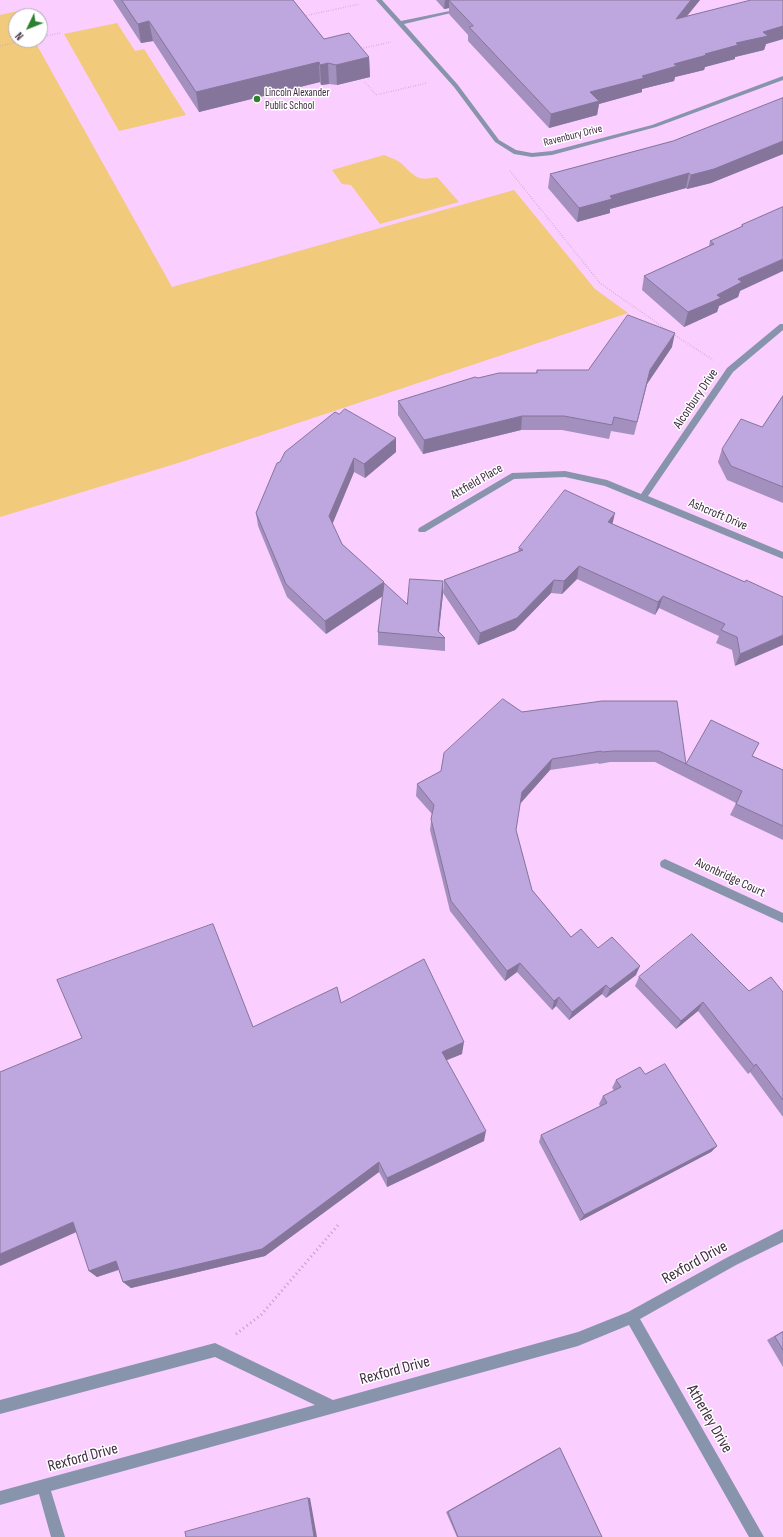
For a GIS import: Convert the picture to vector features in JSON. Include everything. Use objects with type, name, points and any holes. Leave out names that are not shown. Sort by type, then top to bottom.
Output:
[{"type":"street","name":"Ravenbury Drive","points":[[379,0],[449,78],[498,141],[514,152],[532,155],[552,153],[654,126],[783,78]]},
{"type":"street","points":[[399,23],[468,7]]},
{"type":"street","name":"Alconbury Drive","points":[[643,497],[730,370],[783,326]]},
{"type":"street","name":"Attfield Place","points":[[422,530],[512,476],[565,474],[606,483],[643,497]]},
{"type":"street","name":"Ashcroft Drive","points":[[643,497],[783,556]]},
{"type":"street","name":"Avonbridge Court","points":[[665,864],[783,918]]},
{"type":"street","name":"Rexford Drive","points":[[0,1498],[578,1339],[632,1317],[732,1261],[783,1235]]},
{"type":"street","name":"Atherley Drive","points":[[632,1317],[757,1537]]},
{"type":"street","points":[[0,1407],[215,1350],[332,1406]]},
{"type":"street","points":[[43,1486],[58,1537]]},
{"type":"path","points":[[303,16],[363,3]]},
{"type":"path","points":[[48,35],[61,32]]},
{"type":"path","points":[[357,50],[412,37]]},
{"type":"path","points":[[365,82],[376,95],[449,78]]},
{"type":"path","points":[[514,152],[510,172],[600,283],[693,349],[730,370]]},
{"type":"path","points":[[215,1350],[261,1315],[339,1224]]},
{"type":"shaded area","points":[[8,13],[8,48],[38,48],[172,287],[514,190],[595,289],[628,313],[178,463],[0,517],[0,15]]},
{"type":"shaded area","points":[[117,23],[135,51],[144,49],[186,115],[119,131],[64,34]]},
{"type":"shaded area","points":[[384,155],[400,162],[418,178],[426,179],[437,177],[459,202],[380,224],[351,185],[342,184],[332,170]]},
{"type":"building","points":[[122,0],[293,0],[324,39],[349,33],[369,57],[336,65],[328,63],[320,65],[319,62],[196,92],[149,21],[138,24]]},
{"type":"building","points":[[449,0],[691,0],[676,19],[751,0],[783,0],[783,26],[763,32],[768,36],[736,43],[738,45],[674,64],[677,66],[642,76],[644,78],[590,92],[599,101],[551,114],[469,27],[473,26]]},
{"type":"building","points":[[783,98],[783,141],[714,169],[691,175],[689,173],[610,196],[612,199],[579,208],[550,174],[673,141]]},
{"type":"building","points":[[783,207],[783,259],[738,279],[742,282],[717,295],[721,298],[688,312],[644,276],[714,244],[710,241]]},
{"type":"building","points":[[628,315],[675,333],[650,370],[637,422],[614,417],[612,425],[564,416],[522,416],[424,440],[398,401],[475,377],[478,378],[499,373],[537,373],[537,370],[588,370]]},
{"type":"building","points":[[783,396],[783,487],[731,466],[722,449],[741,419],[762,427]]},
{"type":"building","points":[[345,409],[396,438],[364,464],[354,458],[329,516],[342,544],[384,582],[325,621],[286,584],[256,513],[277,463],[280,462],[285,452],[335,412],[339,414]]},
{"type":"building","points":[[565,490],[615,513],[608,522],[783,597],[783,635],[740,654],[737,637],[721,630],[725,624],[663,596],[658,602],[579,566],[564,581],[554,580],[517,618],[480,633],[444,580],[523,550],[519,548]]},
{"type":"building","points":[[410,579],[443,581],[438,631],[445,638],[378,632],[384,583],[407,604]]},
{"type":"building","points":[[503,699],[522,712],[602,701],[677,701],[686,764],[711,720],[759,743],[752,756],[783,770],[783,826],[736,804],[742,791],[659,751],[601,751],[552,759],[522,792],[516,830],[532,890],[571,937],[581,929],[598,948],[612,937],[640,966],[610,989],[606,985],[572,1012],[559,997],[554,1001],[520,963],[507,971],[451,901],[431,819],[434,805],[417,784],[441,771],[444,753]]},
{"type":"building","points":[[213,924],[253,1027],[337,987],[341,1003],[424,959],[464,1042],[442,1052],[486,1131],[387,1178],[379,1162],[262,1249],[123,1282],[116,1261],[89,1271],[73,1222],[0,1254],[0,1072],[82,1038],[57,980]]},
{"type":"building","points":[[692,934],[749,991],[771,977],[783,992],[783,1100],[756,1064],[754,1066],[703,1002],[681,1021],[639,977]]},
{"type":"building","points":[[665,1064],[717,1146],[584,1215],[541,1135],[607,1103],[603,1096],[621,1087],[616,1080],[640,1067],[645,1074]]},
{"type":"building","points":[[783,1332],[783,1350],[775,1337]]},
{"type":"building","points":[[560,1448],[602,1537],[458,1537],[448,1512]]},
{"type":"building","points":[[308,1498],[314,1537],[186,1537],[185,1532]]},
{"type":"place","name":"Lincoln Alexander Public School","points":[[257,99]]}]
